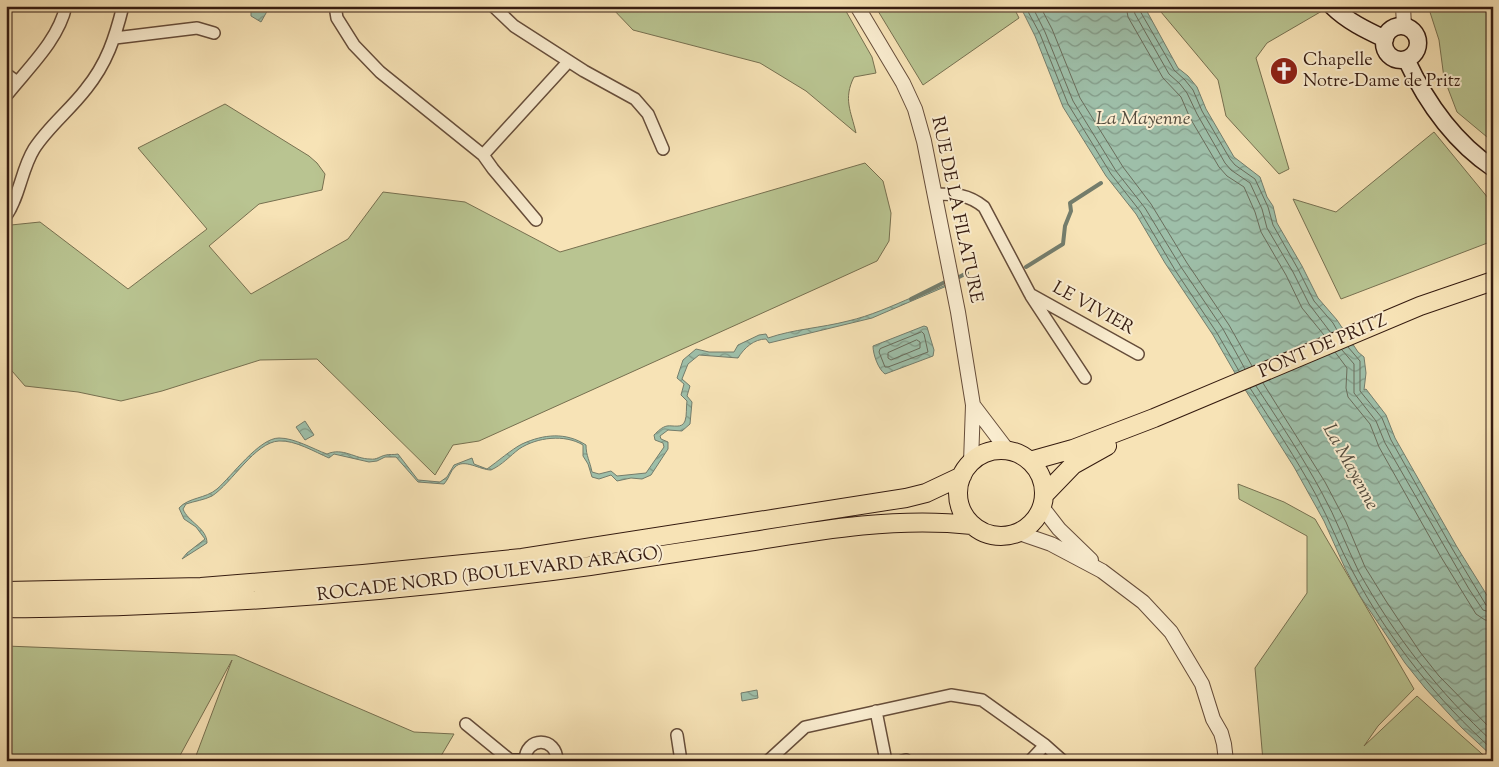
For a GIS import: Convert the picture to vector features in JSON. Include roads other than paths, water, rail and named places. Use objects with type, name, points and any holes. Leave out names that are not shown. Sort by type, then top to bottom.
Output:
[{"type":"main road","points":[[1335,10],[1360,27],[1385,39]]},
{"type":"main road","points":[[1399,26],[1404,26],[1414,32],[1418,42],[1415,53],[1406,59],[1400,60],[1390,55],[1384,45],[1390,31],[1399,26]]},
{"type":"main road","points":[[1406,59],[1431,106],[1458,139],[1493,168]]},
{"type":"main road","name":"PONT DE PRITZ","points":[[1030,461],[1072,450],[1154,418],[1420,306],[1493,281]]},
{"type":"main road","name":"PONT DE PRITZ","points":[[1044,500],[1073,465],[1154,418]]},
{"type":"main road","points":[[995,450],[1020,454],[1030,461],[1038,471],[1043,482],[1044,500],[1037,518],[1029,527],[1019,533],[994,536],[982,532],[972,525],[963,514],[959,502],[958,489],[966,469],[982,454],[995,450]]},
{"type":"main road","name":"ROCADE NORD (BOULEVARD ARAGO)","points":[[6,591],[201,587],[363,574],[522,558],[906,498],[926,493],[966,469]]},
{"type":"main road","name":"ROCADE NORD (BOULEVARD ARAGO)","points":[[6,608],[205,603],[365,592],[523,575],[654,557],[797,534],[893,522],[946,522],[972,525]]},
{"type":"street","points":[[6,96],[55,35],[66,6]]},
{"type":"street","points":[[6,216],[12,207],[33,151],[42,138],[87,88],[107,58],[115,38],[123,6]]},
{"type":"street","points":[[335,6],[337,18],[354,45],[380,72],[484,155],[493,169],[536,220]]},
{"type":"street","points":[[493,6],[514,26],[568,62],[635,99],[648,114],[663,149]]},
{"type":"street","name":"RUE DE LA FILATURE","points":[[857,6],[903,83],[915,109],[924,141],[958,312],[973,405],[966,469]]},
{"type":"street","points":[[1403,6],[1404,26]]},
{"type":"street","points":[[115,38],[197,28],[214,33]]},
{"type":"street","points":[[484,155],[568,62]]},
{"type":"street","points":[[6,74],[17,82]]},
{"type":"street","name":"LE VIVIER","points":[[935,194],[956,194],[975,200],[984,207],[1030,294],[1085,378]]},
{"type":"street","name":"LE VIVIER","points":[[1030,294],[1138,354]]},
{"type":"street","name":"RUE DE LA FILATURE","points":[[973,405],[1008,451]]},
{"type":"street","points":[[1044,500],[1058,529],[1102,571],[1143,602],[1171,632],[1202,684],[1213,719],[1221,733],[1226,761]]},
{"type":"street","points":[[1019,533],[1051,544],[1102,571]]},
{"type":"street","points":[[768,761],[805,728],[951,695],[982,700],[1045,744],[1063,761]]},
{"type":"street","points":[[876,711],[886,761]]},
{"type":"street","points":[[466,724],[510,760],[525,760],[525,754],[531,745],[541,742],[552,746],[555,750],[557,761]]},
{"type":"street","points":[[677,735],[681,761]]},
{"type":"street","points":[[1030,761],[1045,744]]},
{"type":"water","points":[[251,6],[270,6],[261,22],[251,16]]},
{"type":"water","name":"La Mayenne","points":[[1020,6],[1144,6],[1178,68],[1197,87],[1206,109],[1234,157],[1260,177],[1267,197],[1273,206],[1277,223],[1318,298],[1337,320],[1358,352],[1364,357],[1366,373],[1364,390],[1366,389],[1386,415],[1395,438],[1457,547],[1493,605],[1493,757],[1462,728],[1425,688],[1405,663],[1360,596],[1324,521],[1294,467],[1136,214],[1106,176],[1063,107],[1035,36]]},
{"type":"water","points":[[948,284],[872,318],[769,343],[766,339],[753,342],[738,358],[699,355],[688,364],[682,379],[690,386],[687,396],[692,402],[690,424],[682,431],[668,430],[660,436],[661,439],[668,442],[668,449],[651,475],[642,479],[631,478],[617,481],[611,475],[599,479],[592,477],[583,456],[583,445],[560,438],[551,438],[526,445],[491,470],[487,470],[467,464],[459,465],[453,469],[444,484],[418,482],[396,457],[385,457],[369,462],[334,454],[329,458],[298,444],[279,441],[261,448],[212,496],[186,504],[183,509],[185,514],[201,529],[207,543],[182,559],[205,539],[196,527],[184,519],[179,508],[187,502],[207,495],[217,489],[246,459],[263,444],[271,440],[285,438],[327,454],[338,452],[375,459],[398,454],[418,480],[440,482],[447,477],[454,465],[472,458],[474,464],[487,469],[522,444],[547,436],[563,436],[586,445],[592,472],[599,474],[611,471],[617,476],[646,473],[664,447],[663,443],[655,440],[654,435],[663,427],[680,426],[685,421],[687,401],[681,395],[684,384],[677,378],[683,360],[696,349],[709,352],[734,352],[738,345],[759,335],[766,334],[768,338],[856,319],[913,297],[913,299]]},
{"type":"water","points":[[924,326],[927,327],[934,350],[933,356],[885,374],[876,361],[873,346]]},
{"type":"water","points":[[305,421],[314,435],[305,440],[296,427]]},
{"type":"water","points":[[757,690],[758,698],[742,701],[741,693]]},
{"type":"waterway","points":[[1026,267],[1063,244],[1065,226],[1071,211],[1070,203],[1101,183]]},
{"type":"waterway","points":[[959,277],[967,273]]},
{"type":"waterway","points":[[911,299],[947,281]]},
{"type":"place","name":"Chapelle Notre-Dame de Pritz","points":[[1284,71]]}]
